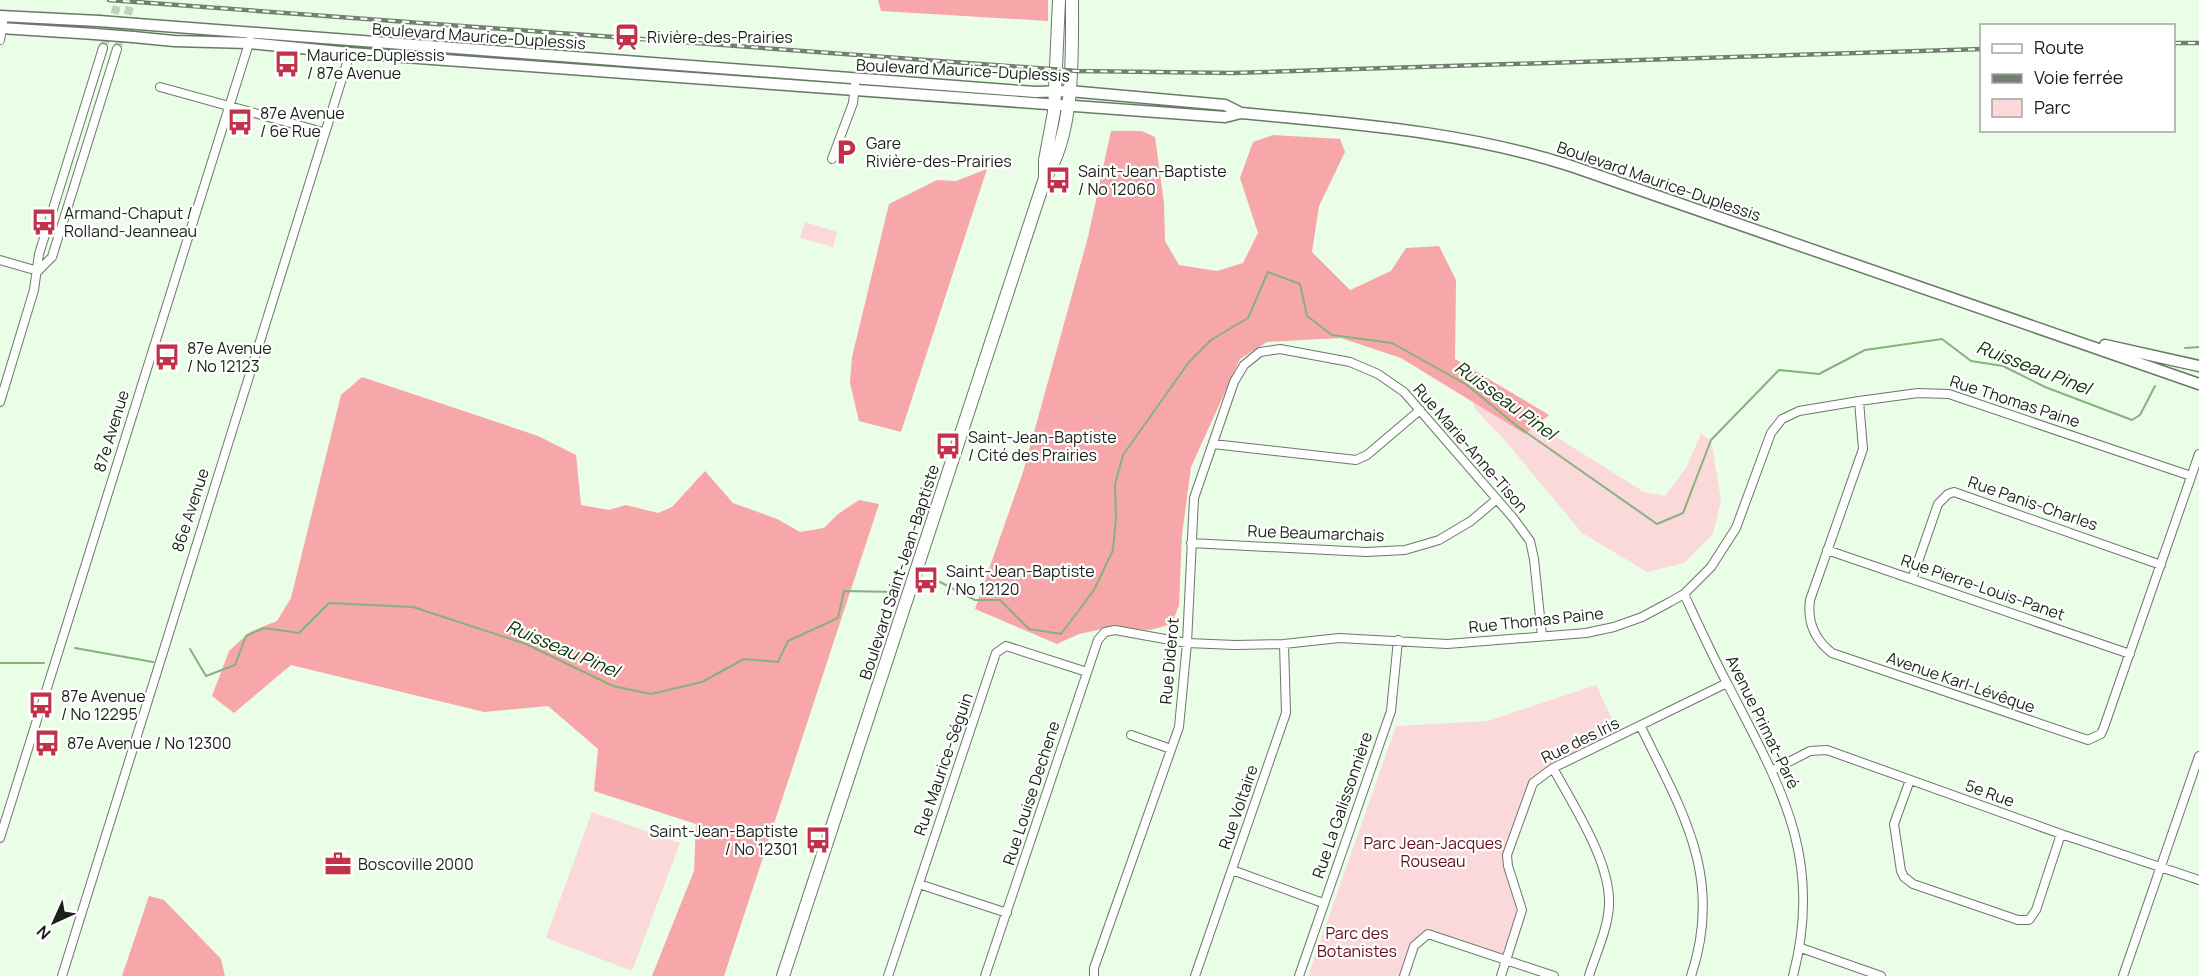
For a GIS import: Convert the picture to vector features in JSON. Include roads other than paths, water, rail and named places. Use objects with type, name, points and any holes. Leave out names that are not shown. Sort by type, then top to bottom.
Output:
[{"type":"main road","name":"Boulevard Saint-Jean-Baptiste","points":[[1059,0],[1054,90],[1061,104]]},
{"type":"main road","name":"Boulevard Saint-Jean-Baptiste","points":[[783,976],[1045,178],[1057,161],[1061,104],[1069,91],[1072,0]]},
{"type":"street","name":"Boulevard Maurice-Duplessis","points":[[2,16],[137,24],[251,37],[855,84],[1225,117],[1241,112]]},
{"type":"street","points":[[0,40],[2,16]]},
{"type":"street","name":"Boulevard Maurice-Duplessis","points":[[2,28],[186,42],[251,37],[350,53],[855,84],[1035,92],[1069,91],[1225,105],[1241,112],[1441,134],[1528,152],[2199,384]]},
{"type":"street","name":"87e Avenue","points":[[0,838],[251,37]]},
{"type":"street","points":[[0,402],[38,271],[39,254],[103,48]]},
{"type":"street","points":[[38,271],[52,257],[117,49]]},
{"type":"street","name":"86e Avenue","points":[[62,976],[323,132],[350,53]]},
{"type":"street","points":[[832,159],[853,103],[855,84]]},
{"type":"street","points":[[160,87],[228,108],[323,132]]},
{"type":"street","points":[[0,260],[38,271]]},
{"type":"street","name":"Boulevard Maurice-Duplessis","points":[[2055,334],[2199,366]]},
{"type":"street","name":"Rue Marie-Anne-Tison","points":[[1260,352],[1280,349],[1350,362],[1389,381],[1404,392],[1497,499],[1530,541],[1542,636]]},
{"type":"street","name":"Rue Diderot","points":[[1094,976],[1094,968],[1179,727],[1187,643],[1194,498],[1234,382],[1244,365],[1260,352]]},
{"type":"street","name":"Rue Thomas Paine","points":[[1115,630],[1187,643],[1284,645],[1339,638],[1447,644],[1586,633],[1629,623],[1684,594],[1711,567],[1736,528],[1766,446],[1778,423],[1799,411],[1859,401],[1918,393],[1949,394],[2191,476]]},
{"type":"street","points":[[1827,550],[1863,449],[1859,401]]},
{"type":"street","points":[[1213,444],[1356,460],[1367,455],[1420,410]]},
{"type":"street","points":[[2130,654],[2199,454]]},
{"type":"street","name":"Rue Panis-Charles","points":[[1912,579],[1938,504],[1948,494],[1954,492],[2161,565]]},
{"type":"street","name":"Rue Beaumarchais","points":[[1191,543],[1366,552],[1405,550],[1439,540],[1471,521],[1497,499]]},
{"type":"street","name":"Rue Pierre-Louis-Panet","points":[[1827,550],[2130,654]]},
{"type":"street","name":"Avenue Karl-Lévêque","points":[[1827,550],[1810,600],[1813,631],[1832,653],[2080,739],[2095,738],[2104,728],[2130,654]]},
{"type":"street","name":"Avenue Primat-Paré","points":[[1684,594],[1773,770],[1786,804],[1800,857],[1804,896],[1801,948],[1793,976]]},
{"type":"street","name":"Rue Louise Dechene","points":[[986,976],[1098,640],[1105,632],[1115,630]]},
{"type":"street","name":"Rue La Galissonnière","points":[[1299,976],[1390,711],[1398,640]]},
{"type":"street","name":"Rue Voltaire","points":[[1195,976],[1286,713],[1284,645]]},
{"type":"street","name":"Rue Maurice-Séguin","points":[[888,976],[996,653],[1006,646],[1087,672]]},
{"type":"street","name":"Rue des Iris","points":[[1502,976],[1522,910],[1508,866],[1507,855],[1533,783],[1553,768],[1727,683]]},
{"type":"street","points":[[1641,727],[1687,824],[1702,875],[1703,924],[1691,976]]},
{"type":"street","points":[[1131,735],[1171,749]]},
{"type":"street","name":"5e Rue","points":[[1773,770],[1821,749],[2199,880]]},
{"type":"street","points":[[2123,976],[2199,756]]},
{"type":"street","points":[[1553,768],[1596,851],[1608,886],[1607,922],[1589,976]]},
{"type":"street","points":[[1910,780],[1894,824],[1901,871],[1904,877],[1913,884],[2018,920],[2029,920],[2036,910],[2061,834]]},
{"type":"street","points":[[1232,870],[1323,903]]},
{"type":"street","points":[[919,884],[1007,913]]},
{"type":"street","points":[[1404,976],[1417,941],[1428,934],[1554,976]]},
{"type":"street","points":[[1801,948],[1881,976]]},
{"type":"waterway","name":"Ruisseau Pinel","points":[[940,582],[975,600],[1000,600],[1029,629],[1061,634],[1094,590],[1113,550],[1116,518],[1115,484],[1123,455],[1189,362],[1211,340],[1248,318],[1268,272],[1300,284],[1307,316],[1332,335],[1392,343],[1467,385],[1517,426],[1657,524],[1683,513],[1711,440],[1779,370],[1819,374],[1865,350],[1942,339],[1971,361],[2003,366],[2045,387],[2132,420],[2140,415],[2155,386]]},
{"type":"waterway","name":"Ruisseau Pinel","points":[[2185,348],[2199,347]]},
{"type":"waterway","name":"Ruisseau Pinel","points":[[190,649],[206,676],[235,665],[246,636],[264,628],[299,633],[329,603],[413,607],[526,644],[613,686],[651,694],[702,682],[744,659],[778,662],[788,641],[838,618],[844,591],[896,592]]},
{"type":"waterway","name":"Ruisseau Pinel","points":[[75,648],[153,662]]},
{"type":"waterway","name":"Ruisseau Pinel","points":[[0,663],[44,663]]},
{"type":"tunnel","points":[[103,48],[119,0]]},
{"type":"tunnel","points":[[117,49],[132,0]]},
{"type":"railway","points":[[109,0],[1077,71],[1233,73],[1980,49]]},
{"type":"railway","points":[[2175,43],[2199,43]]},
{"type":"place","name":"Rivière-des-Prairies","points":[[627,37]]},
{"type":"place","name":"Maurice-Duplessis / 87e Avenue","points":[[287,64]]},
{"type":"place","name":"87e Avenue / 6e Rue","points":[[240,122]]},
{"type":"place","name":"Gare Rivière-des-Prairies","points":[[846,152]]},
{"type":"place","name":"Saint-Jean-Baptiste / No 12060","points":[[1058,180]]},
{"type":"place","name":"Armand-Chaput / Rolland-Jeanneau","points":[[44,222]]},
{"type":"place","name":"87e Avenue / No 12123","points":[[167,357]]},
{"type":"place","name":"Saint-Jean-Baptiste / Cité des Prairies","points":[[948,446]]},
{"type":"place","name":"Saint-Jean-Baptiste / No 12120","points":[[926,580]]},
{"type":"place","name":"87e Avenue / No 12295","points":[[41,705]]},
{"type":"place","name":"87e Avenue / No 12300","points":[[47,743]]},
{"type":"place","name":"Saint-Jean-Baptiste / No 12301","points":[[818,840]]},
{"type":"place","name":"Boscoville 2000","points":[[338,864]]},
{"type":"park label","name":"Parc Jean-Jacques Rouseau","points":[[1433,852]]},
{"type":"park label","name":"Parc des Botanistes","points":[[1357,942]]}]
